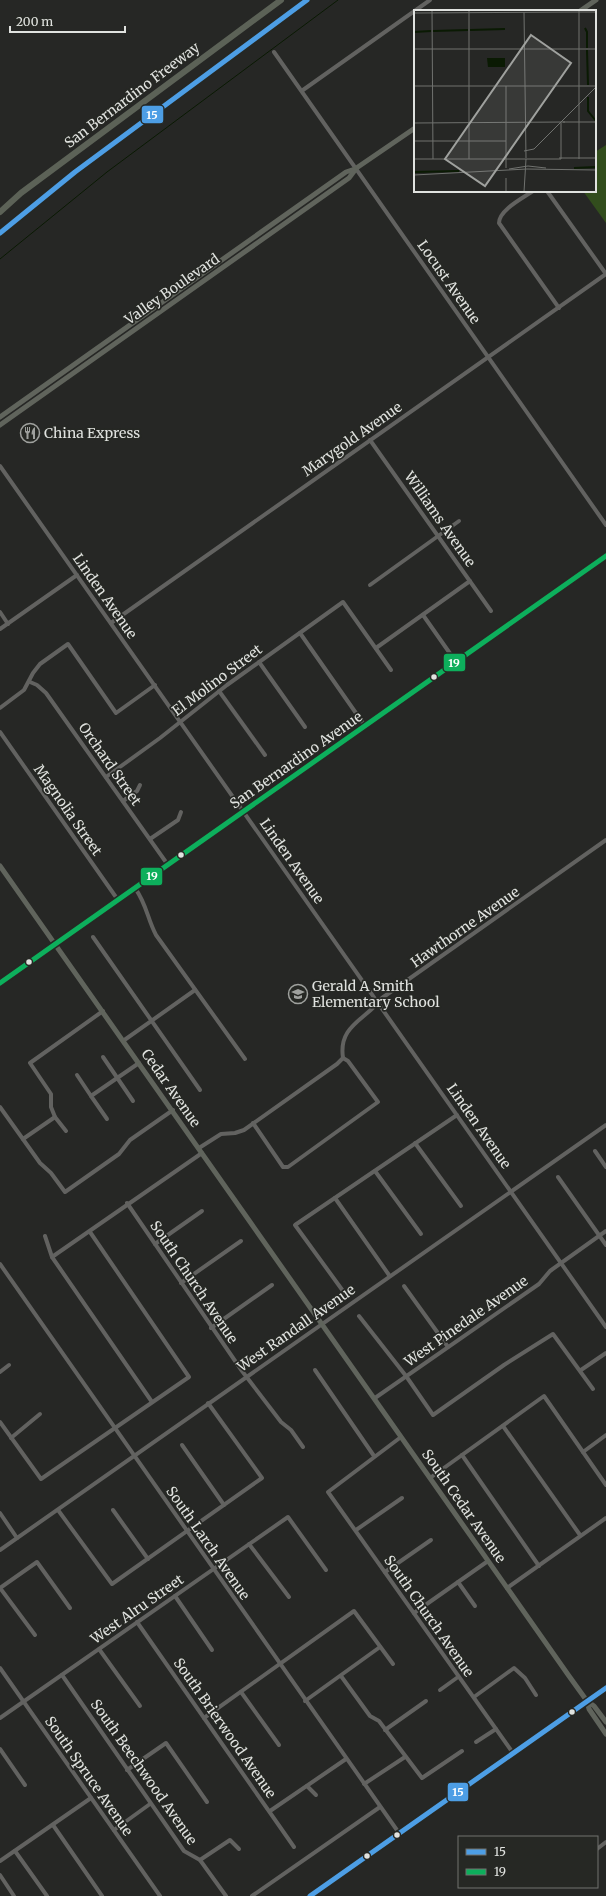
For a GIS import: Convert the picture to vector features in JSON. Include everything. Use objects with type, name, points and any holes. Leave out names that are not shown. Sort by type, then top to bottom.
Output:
[{"type":"highway","name":"San Bernardino Freeway","points":[[0,211],[21,193],[281,0]]},
{"type":"highway","name":"San Bernardino Freeway","points":[[0,233],[75,172],[307,0]]},
{"type":"main road","points":[[581,10],[596,0]]},
{"type":"main road","name":"Valley Boulevard","points":[[0,417],[340,177],[355,169],[414,129]]},
{"type":"main road","name":"Valley Boulevard","points":[[0,425],[349,178],[355,169]]},
{"type":"main road","name":"San Bernardino Avenue","points":[[0,983],[606,556]]},
{"type":"main road","name":"Cedar Avenue","points":[[0,866],[322,1323]]},
{"type":"main road","name":"South Cedar Avenue","points":[[322,1323],[587,1701],[589,1709],[606,1734]]},
{"type":"main road","points":[[310,1896],[606,1688]]},
{"type":"main road","name":"South Cedar Avenue","points":[[587,1701],[595,1706],[606,1722]]},
{"type":"street","points":[[416,10],[430,0]]},
{"type":"street","points":[[302,90],[414,11]]},
{"type":"street","name":"Locust Avenue","points":[[274,52],[606,525]]},
{"type":"street","points":[[533,192],[503,213],[499,219],[502,228],[559,308]]},
{"type":"street","points":[[549,192],[606,274]]},
{"type":"street","name":"Marygold Avenue","points":[[111,623],[606,274]]},
{"type":"street","name":"Williams Avenue","points":[[370,440],[491,612]]},
{"type":"street","name":"Linden Avenue","points":[[0,466],[606,1327]]},
{"type":"street","points":[[370,585],[459,521]]},
{"type":"street","points":[[0,629],[77,575]]},
{"type":"street","points":[[391,670],[376,648],[470,581]]},
{"type":"street","name":"El Molino Street","points":[[106,777],[160,738],[180,721],[259,662],[343,602],[376,648]]},
{"type":"street","points":[[0,612],[8,624]]},
{"type":"street","points":[[423,615],[456,662]]},
{"type":"street","points":[[300,633],[365,726]]},
{"type":"street","points":[[0,708],[24,690],[30,682],[33,673],[40,664],[68,644],[116,713],[155,685]]},
{"type":"street","points":[[259,662],[306,727]]},
{"type":"street","name":"Orchard Street","points":[[30,682],[37,685],[46,693],[168,865]]},
{"type":"street","points":[[220,691],[265,755]]},
{"type":"street","name":"Magnolia Street","points":[[0,732],[118,900]]},
{"type":"street","points":[[123,801],[137,791],[140,785]]},
{"type":"street","points":[[150,839],[178,820],[181,812]]},
{"type":"street","name":"Hawthorne Avenue","points":[[343,1058],[342,1052],[345,1035],[350,1028],[379,1003],[382,998],[606,840]]},
{"type":"street","points":[[135,888],[144,901],[151,925],[156,935],[245,1059]]},
{"type":"street","points":[[94,937],[153,1020],[200,1090]]},
{"type":"street","points":[[123,1041],[196,990]]},
{"type":"street","points":[[66,1131],[55,1117],[51,1106],[51,1094],[30,1063],[103,1011]]},
{"type":"street","points":[[103,1057],[133,1101]]},
{"type":"street","points":[[52,1257],[90,1232],[200,1150],[213,1138],[220,1134],[240,1132],[337,1064],[343,1058],[348,1061],[378,1102],[288,1167],[283,1167],[253,1123]]},
{"type":"street","points":[[91,1096],[139,1064]]},
{"type":"street","points":[[77,1075],[107,1119]]},
{"type":"street","points":[[0,1107],[65,1192],[119,1154],[130,1140],[173,1110]]},
{"type":"street","points":[[343,1291],[295,1225],[457,1115]]},
{"type":"street","points":[[23,1139],[55,1117]]},
{"type":"street","name":"West Randall Avenue","points":[[0,1550],[389,1275],[606,1125]]},
{"type":"street","points":[[415,1143],[461,1206]]},
{"type":"street","points":[[594,1151],[606,1167]]},
{"type":"street","points":[[375,1171],[421,1234]]},
{"type":"street","points":[[558,1177],[606,1246]]},
{"type":"street","points":[[335,1198],[389,1275]]},
{"type":"street","name":"South Church Avenue","points":[[127,1204],[211,1328],[281,1422],[291,1430],[303,1447]]},
{"type":"street","points":[[155,1244],[202,1211]]},
{"type":"street","name":"West Pinedale Avenue","points":[[375,1398],[539,1284],[550,1271],[606,1231]]},
{"type":"street","points":[[0,1422],[41,1479],[189,1377],[90,1232]]},
{"type":"street","points":[[45,1236],[52,1257],[152,1402]]},
{"type":"street","points":[[181,1283],[241,1241]]},
{"type":"street","name":"South Larch Avenue","points":[[0,1264],[399,1833]]},
{"type":"street","points":[[211,1328],[272,1285]]},
{"type":"street","points":[[404,1286],[448,1348]]},
{"type":"street","points":[[359,1316],[406,1376],[433,1415],[504,1365],[553,1334],[581,1370],[593,1389]]},
{"type":"street","points":[[581,1370],[606,1353]]},
{"type":"street","points":[[0,1372],[9,1365]]},
{"type":"street","points":[[315,1370],[374,1456],[401,1437]]},
{"type":"street","points":[[430,1478],[544,1396],[606,1485]]},
{"type":"street","points":[[58,1510],[112,1584],[262,1478],[208,1403]]},
{"type":"street","points":[[11,1438],[40,1414]]},
{"type":"street","points":[[503,1426],[580,1536]]},
{"type":"street","points":[[583,1452],[606,1435]]},
{"type":"street","points":[[182,1445],[224,1505]]},
{"type":"street","points":[[462,1455],[539,1566]]},
{"type":"street","name":"South Church Avenue","points":[[374,1456],[328,1492],[513,1753]]},
{"type":"street","points":[[356,1530],[402,1498]]},
{"type":"street","points":[[113,1510],[148,1559]]},
{"type":"street","points":[[0,1513],[17,1538]]},
{"type":"street","name":"West Alru Street","points":[[0,1718],[288,1517],[326,1570]]},
{"type":"street","points":[[507,1588],[606,1518]]},
{"type":"street","points":[[385,1572],[431,1540]]},
{"type":"street","points":[[250,1544],[288,1597]]},
{"type":"street","points":[[414,1614],[488,1561]]},
{"type":"street","points":[[35,1635],[0,1588],[37,1562],[70,1608]]},
{"type":"street","points":[[458,1582],[475,1606]]},
{"type":"street","points":[[175,1596],[212,1650]]},
{"type":"street","points":[[204,1718],[354,1611],[393,1664]]},
{"type":"street","name":"South Brierwood Avenue","points":[[137,1622],[294,1847]]},
{"type":"street","points":[[306,1701],[380,1647]]},
{"type":"street","points":[[99,1649],[140,1706]]},
{"type":"street","name":"South Spruce Avenue","points":[[0,1668],[160,1896]]},
{"type":"street","points":[[474,1697],[514,1668],[525,1678],[536,1694]]},
{"type":"street","name":"South Beechwood Avenue","points":[[62,1675],[184,1851],[200,1860],[226,1896]]},
{"type":"street","points":[[341,1676],[370,1716],[379,1721],[422,1778],[462,1751]]},
{"type":"street","points":[[440,1690],[458,1677]]},
{"type":"street","points":[[241,1692],[279,1745]]},
{"type":"street","points":[[385,1730],[426,1701]]},
{"type":"street","points":[[476,1742],[496,1728]]},
{"type":"street","points":[[127,1770],[166,1743],[207,1802]]},
{"type":"street","points":[[0,1749],[25,1785]]},
{"type":"street","points":[[364,1784],[405,1757]]},
{"type":"street","points":[[270,1812],[346,1759]]},
{"type":"street","points":[[307,1786],[316,1796]]},
{"type":"street","points":[[0,1861],[91,1798]]},
{"type":"street","points":[[114,1830],[150,1804]]},
{"type":"street","points":[[252,1896],[380,1807]]},
{"type":"street","points":[[53,1825],[102,1896]]},
{"type":"street","points":[[200,1860],[230,1840],[239,1848]]},
{"type":"street","points":[[598,1848],[606,1842]]},
{"type":"street","points":[[15,1851],[47,1896]]},
{"type":"street","points":[[0,1875],[14,1896]]},
{"type":"green space","points":[[606,145],[606,223],[584,192],[596,192],[596,151]]},
{"type":"waterway","points":[[0,259],[107,172],[338,0]]},
{"type":"transit line","name":"15","points":[[0,233],[75,172],[307,0]]},
{"type":"transit line","name":"19","points":[[0,983],[606,556]]},
{"type":"transit line","name":"15","points":[[310,1896],[606,1688]]},
{"type":"place","name":"China Express","points":[[30,433]]},
{"type":"place","name":"Gerald A Smith Elementary School","points":[[298,994]]}]
